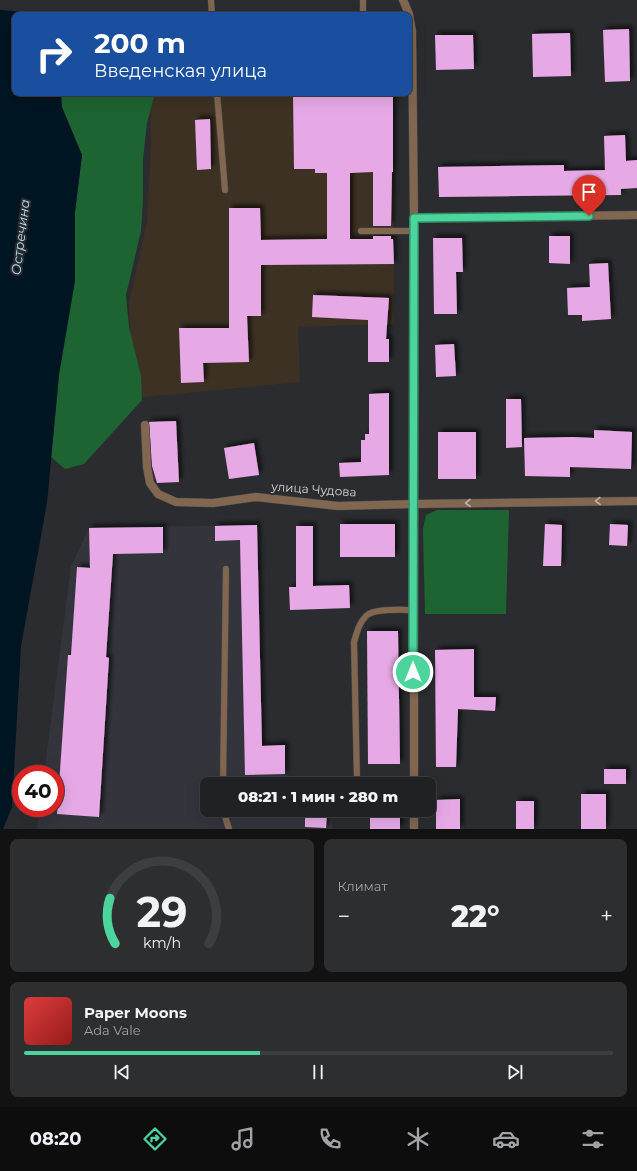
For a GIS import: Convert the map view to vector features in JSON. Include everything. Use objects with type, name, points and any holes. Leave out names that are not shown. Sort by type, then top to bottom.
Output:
[{"type":"street","points":[[403,0],[408,12]]},
{"type":"street","points":[[412,32],[414,218],[414,777]]},
{"type":"street","points":[[414,218],[637,215]]},
{"type":"street","name":"улица Чудова","points":[[145,425],[147,467],[150,483],[158,494],[176,502],[213,503],[256,497],[338,506],[637,500]]},
{"type":"street","points":[[414,817],[414,829]]},
{"type":"lane","points":[[211,0],[212,12]]},
{"type":"lane","points":[[363,0],[363,12]]},
{"type":"lane","points":[[217,96],[225,190]]},
{"type":"lane","points":[[361,231],[414,231]]},
{"type":"lane","points":[[223,777],[226,569]]},
{"type":"lane","points":[[357,777],[354,642],[358,628],[367,615],[379,611],[413,610]]},
{"type":"lane","points":[[225,817],[229,829]]},
{"type":"shaded area","points":[[150,96],[393,96],[394,324],[298,327],[300,382],[133,398],[129,303],[147,222],[151,145]]},
{"type":"shaded area","points":[[257,525],[262,746],[285,745],[285,774],[290,777],[200,777],[200,817],[333,817],[332,829],[37,829],[39,817],[64,817],[64,765],[45,765],[71,566],[89,528]]},
{"type":"green space","points":[[61,96],[154,96],[147,123],[143,159],[141,231],[126,295],[129,327],[141,376],[142,400],[84,464],[65,469],[51,457],[82,155],[61,107]]},
{"type":"green space","points":[[437,510],[509,510],[506,614],[425,614],[423,529],[426,515]]},
{"type":"water","name":"Остречина","points":[[0,0],[60,0],[58,12],[12,12],[12,96],[61,96],[62,107],[82,155],[75,212],[75,281],[59,375],[47,503],[21,646],[14,765],[12,765],[12,807],[3,829],[0,829]]},
{"type":"pier","points":[[0,0],[62,0],[60,12],[24,12],[0,10]]},
{"type":"building","points":[[629,29],[630,81],[605,82],[603,30]]},
{"type":"building","points":[[570,33],[571,76],[533,77],[532,34]]},
{"type":"building","points":[[435,35],[473,35],[474,69],[436,70]]},
{"type":"building","points":[[293,96],[393,96],[391,226],[373,226],[373,172],[350,173],[350,239],[373,239],[373,236],[391,236],[391,239],[393,239],[394,264],[261,265],[261,316],[247,316],[249,362],[203,363],[204,382],[181,383],[179,328],[229,328],[229,208],[260,208],[261,240],[327,239],[327,173],[315,173],[315,169],[294,169]]},
{"type":"building","points":[[210,119],[211,169],[197,170],[195,120]]},
{"type":"building","points":[[625,135],[626,161],[637,160],[637,188],[621,189],[621,195],[439,197],[438,167],[564,165],[564,171],[605,170],[604,136]]},
{"type":"building","points":[[549,236],[570,236],[570,264],[549,263]]},
{"type":"building","points":[[433,238],[462,238],[463,272],[456,272],[457,314],[434,314]]},
{"type":"building","points":[[608,263],[611,319],[582,321],[582,315],[568,315],[567,288],[590,287],[589,264]]},
{"type":"building","points":[[313,295],[389,298],[386,339],[389,339],[389,362],[368,362],[368,320],[312,317]]},
{"type":"building","points":[[454,344],[456,376],[436,377],[435,345]]},
{"type":"building","points":[[389,393],[389,475],[340,477],[339,463],[361,462],[361,440],[365,440],[365,434],[369,434],[369,394]]},
{"type":"building","points":[[506,399],[521,399],[522,447],[506,448]]},
{"type":"building","points":[[176,421],[179,482],[157,483],[152,466],[149,422]]},
{"type":"building","points":[[594,430],[632,432],[631,469],[570,467],[570,477],[525,476],[524,438],[594,438]]},
{"type":"building","points":[[438,432],[476,432],[476,479],[438,479]]},
{"type":"building","points":[[254,443],[259,475],[229,479],[224,448]]},
{"type":"building","points":[[340,524],[395,524],[395,557],[340,557]]},
{"type":"building","points":[[545,524],[562,525],[561,566],[543,566]]},
{"type":"building","points":[[610,524],[628,525],[627,546],[609,545]]},
{"type":"building","points":[[257,525],[262,746],[285,745],[285,774],[245,775],[240,540],[215,541],[215,526]]},
{"type":"building","points":[[296,526],[313,526],[313,586],[349,585],[350,608],[290,610],[289,587],[296,587]]},
{"type":"building","points":[[163,527],[163,553],[113,554],[106,657],[109,658],[99,817],[64,814],[64,765],[60,765],[68,655],[71,655],[77,567],[90,568],[89,528]]},
{"type":"building","points":[[367,631],[398,631],[400,764],[368,764]]},
{"type":"building","points":[[474,649],[474,697],[496,697],[495,711],[458,709],[456,767],[436,767],[435,650]]},
{"type":"building","points":[[604,769],[626,769],[626,784],[604,784]]},
{"type":"building","points":[[581,794],[606,794],[606,829],[581,829]]},
{"type":"building","points":[[460,799],[460,829],[436,829],[436,800]]},
{"type":"building","points":[[516,801],[534,801],[534,829],[516,829]]},
{"type":"building","points":[[305,817],[327,817],[326,828],[305,827]]},
{"type":"building","points":[[370,817],[400,817],[400,829],[370,829]]},
{"type":"route","points":[[413,672],[414,218],[589,216]]}]
